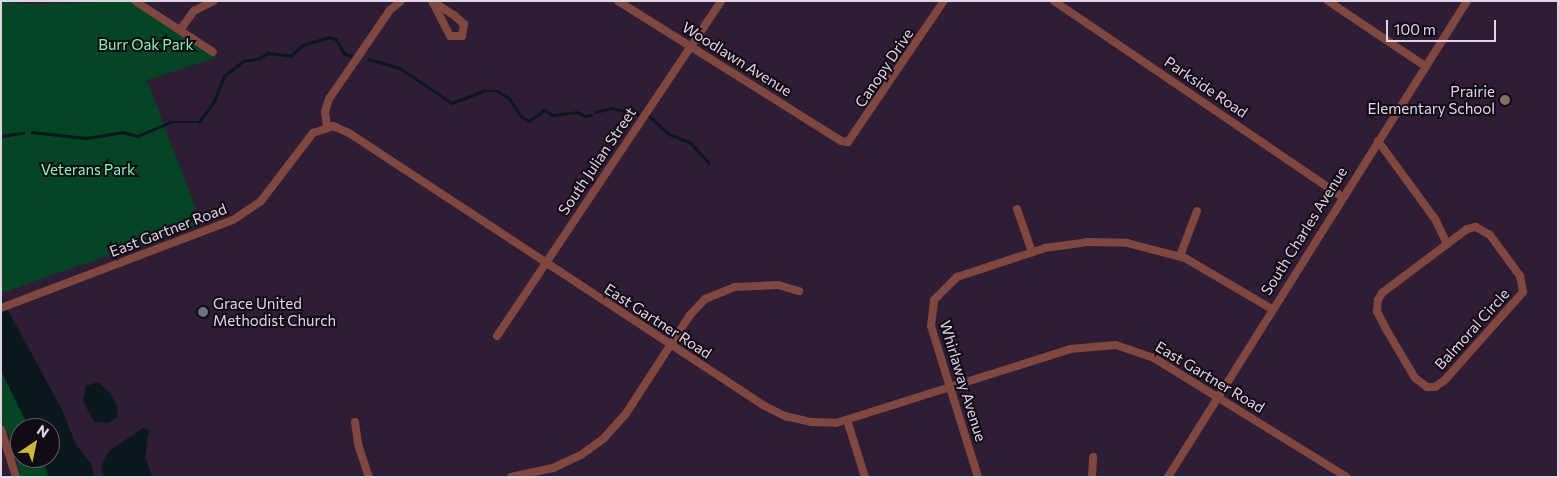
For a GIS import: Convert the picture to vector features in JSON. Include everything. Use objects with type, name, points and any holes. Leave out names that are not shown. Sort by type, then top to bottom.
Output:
[{"type":"street","points":[[135,1],[213,52]]},
{"type":"street","points":[[180,30],[194,11],[214,1]]},
{"type":"street","points":[[327,126],[325,112],[329,100],[390,10],[401,1]]},
{"type":"street","points":[[432,1],[464,24],[462,36],[450,36],[432,1]]},
{"type":"street","name":"Woodlawn Avenue","points":[[618,1],[841,142]]},
{"type":"street","name":"South Julian Street","points":[[497,336],[721,1]]},
{"type":"street","name":"Canopy Drive","points":[[841,142],[854,138],[944,1]]},
{"type":"street","name":"Parkside Road","points":[[1054,1],[1342,197]]},
{"type":"street","points":[[1328,1],[1425,66]]},
{"type":"street","name":"South Charles Avenue","points":[[1168,477],[1466,1]]},
{"type":"street","name":"East Gartner Road","points":[[1,308],[243,215],[270,192],[309,138],[327,126],[349,133],[670,346],[772,411],[811,422],[847,420],[1070,348],[1100,344],[1125,347],[1147,355],[1347,477]]},
{"type":"street","points":[[1378,141],[1435,219],[1447,244]]},
{"type":"street","points":[[1017,209],[1032,252]]},
{"type":"street","points":[[1180,256],[1197,211]]},
{"type":"street","name":"Balmoral Circle","points":[[1471,228],[1485,231],[1520,276],[1523,292],[1445,380],[1435,387],[1427,387],[1416,378],[1376,306],[1382,293],[1447,244],[1471,228]]},
{"type":"street","name":"Whirlaway Avenue","points":[[978,477],[931,326],[934,300],[957,277],[1032,252],[1069,244],[1110,242],[1142,245],[1180,256],[1272,309]]},
{"type":"street","points":[[511,477],[553,468],[581,455],[604,438],[625,415],[694,309],[713,294],[735,287],[768,284],[800,291]]},
{"type":"street","points":[[847,420],[865,477]]},
{"type":"street","points":[[355,422],[369,477]]},
{"type":"street","points":[[1,429],[16,477]]},
{"type":"street","points":[[1092,477],[1093,457]]},
{"type":"green space","name":"Veterans Park","points":[[1,1],[28,4],[129,1],[218,57],[147,80],[201,223],[1,293]]},
{"type":"green space","points":[[1,331],[42,418],[10,418],[10,438],[1,419]]},
{"type":"green space","points":[[18,468],[57,468],[63,477],[20,477]]},
{"type":"shaded area","points":[[1,297],[62,410],[76,445],[92,465],[94,477],[49,477],[45,468],[60,468],[60,418],[24,418],[1,371]]},
{"type":"shaded area","points":[[98,382],[110,393],[118,408],[117,417],[109,423],[94,422],[83,401],[86,386]]},
{"type":"shaded area","points":[[143,428],[149,430],[145,457],[152,477],[104,477],[101,466],[109,451]]},
{"type":"waterway","points":[[32,132],[86,138],[122,132],[138,136],[171,122],[199,122],[214,101],[224,76],[243,61],[258,59],[268,53],[291,56],[303,45],[329,37],[336,39],[345,54],[354,57]]},
{"type":"waterway","points":[[369,59],[400,68],[452,103],[484,91],[498,91],[509,98],[521,116],[529,121],[544,110],[553,115],[576,112],[586,116],[591,115]]},
{"type":"waterway","points":[[595,112],[612,108],[638,114]]},
{"type":"waterway","points":[[649,116],[669,134],[691,143],[709,163]]},
{"type":"waterway","points":[[1,136],[23,133]]},
{"type":"place","name":"Prairie Elementary School","points":[[1505,100]]},
{"type":"place","name":"Grace United Methodist Church","points":[[203,312]]},
{"type":"park label","name":"Burr Oak Park","points":[[146,45]]}]
